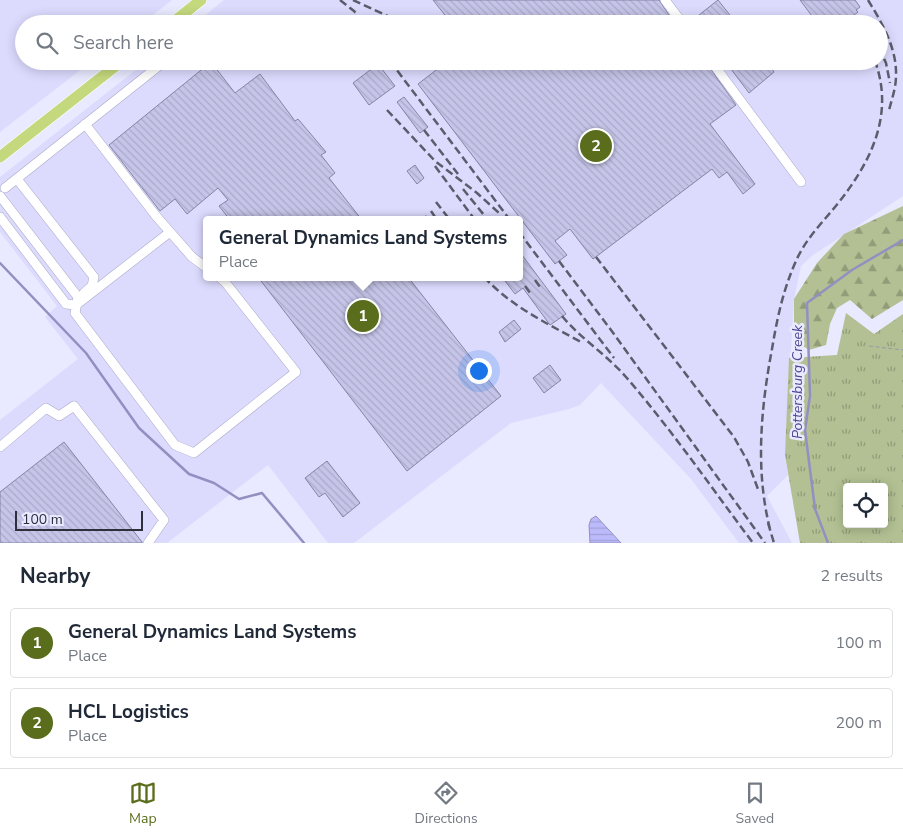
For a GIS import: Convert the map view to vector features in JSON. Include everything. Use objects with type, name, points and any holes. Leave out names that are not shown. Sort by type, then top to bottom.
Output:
[{"type":"main road","points":[[184,14],[201,0]]},
{"type":"main road","points":[[0,157],[111,70]]},
{"type":"lane","points":[[665,0],[676,15]]},
{"type":"lane","points":[[77,301],[2,192],[154,70]]},
{"type":"lane","points":[[718,70],[801,182]]},
{"type":"lane","points":[[85,124],[170,232],[192,257],[203,265]]},
{"type":"lane","points":[[17,179],[94,277],[92,286],[77,301],[75,313],[175,445],[194,453],[296,372],[224,281]]},
{"type":"lane","points":[[0,217],[66,304],[77,301],[170,232]]},
{"type":"lane","points":[[0,446],[46,408],[59,416],[74,406],[164,520],[148,543]]},
{"type":"path","points":[[869,346],[903,350]]},
{"type":"shaded area","points":[[0,0],[172,0],[153,15],[15,15],[15,70],[80,70],[0,132]]},
{"type":"shaded area","points":[[224,0],[903,0],[903,196],[813,255],[801,266],[794,299],[785,455],[788,475],[767,496],[792,543],[739,543],[691,479],[601,383],[580,405],[511,423],[354,543],[328,543],[268,465],[167,543],[0,543],[0,420],[78,359],[45,317],[57,306],[0,232],[0,177],[136,70],[888,70],[888,15],[205,15]]},
{"type":"green space","points":[[903,206],[903,300],[872,319],[850,300],[837,308],[830,324],[826,345],[809,350],[797,342],[794,335],[794,299],[817,263],[844,234]]},
{"type":"green space","points":[[846,313],[874,334],[903,314],[903,543],[800,543],[785,455],[789,358],[837,355]]},
{"type":"water","points":[[596,516],[621,543],[590,543],[589,525],[591,519]]},
{"type":"building","points":[[433,0],[659,0],[669,15],[445,15]]},
{"type":"building","points":[[718,0],[730,15],[699,15]]},
{"type":"building","points":[[800,0],[855,0],[860,7],[854,15],[811,15]]},
{"type":"building","points":[[201,70],[217,70],[235,93],[260,74],[295,121],[298,119],[326,152],[321,155],[335,173],[329,178],[359,216],[227,216],[219,206],[228,200],[218,188],[187,214],[175,199],[160,211],[109,145]]},
{"type":"building","points":[[370,70],[383,70],[395,86],[369,105],[353,83]]},
{"type":"building","points":[[436,70],[711,70],[736,105],[710,124],[755,184],[743,194],[727,172],[719,178],[712,169],[593,259],[570,229],[555,241],[567,255],[555,264],[523,222],[523,216],[518,216],[418,84]]},
{"type":"building","points":[[732,70],[773,70],[774,72],[749,93]]},
{"type":"building","points":[[404,97],[428,127],[420,133],[397,102]]},
{"type":"building","points":[[415,165],[424,178],[417,184],[407,171]]},
{"type":"building","points":[[523,256],[566,314],[550,325],[523,288],[515,294],[505,281],[523,281]]},
{"type":"building","points":[[261,281],[411,281],[501,396],[407,471]]},
{"type":"building","points":[[514,320],[521,329],[505,342],[499,332]]},
{"type":"building","points":[[550,365],[561,380],[544,393],[533,378]]},
{"type":"building","points":[[64,442],[142,543],[0,543],[0,492]]},
{"type":"building","points":[[327,461],[360,503],[343,517],[325,493],[319,497],[305,478]]},
{"type":"waterway","name":"Pottersburg Creek","points":[[828,543],[815,509],[805,430],[810,396],[807,303],[852,270],[903,240]]},
{"type":"waterway","points":[[0,263],[86,353],[139,428],[189,474],[214,483],[239,499],[262,493],[304,543]]},
{"type":"railway","points":[[340,0],[357,15]]},
{"type":"railway","points":[[353,0],[386,15]]},
{"type":"railway","points":[[868,0],[876,15]]},
{"type":"railway","points":[[888,39],[896,66],[894,93],[889,110]]},
{"type":"railway","points":[[397,70],[507,216]]},
{"type":"railway","points":[[770,529],[762,484],[761,439],[768,371],[778,316],[787,283],[800,253],[819,226],[848,191],[859,174],[876,138],[882,101],[877,70]]},
{"type":"railway","points":[[887,70],[890,83]]},
{"type":"railway","points":[[387,110],[435,161],[477,193],[499,213]]},
{"type":"railway","points":[[424,130],[458,174]]},
{"type":"railway","points":[[435,166],[472,216]]},
{"type":"railway","points":[[463,189],[485,216]]},
{"type":"railway","points":[[436,202],[447,216]]},
{"type":"railway","points":[[431,211],[434,216]]},
{"type":"railway","points":[[523,237],[614,358]]},
{"type":"railway","points":[[596,257],[734,437],[748,462],[759,492]]},
{"type":"railway","points":[[559,261],[765,543]]},
{"type":"railway","points":[[535,280],[540,287]]},
{"type":"railway","points":[[488,281],[518,306],[583,343]]},
{"type":"railway","points":[[525,286],[531,294]]},
{"type":"railway","points":[[562,316],[610,361],[643,397],[753,543]]},
{"type":"railway","points":[[768,523],[774,543]]},
{"type":"place","name":"HCL Logistics","points":[[596,146]]},
{"type":"place","name":"General Dynamics Land Systems","points":[[363,316]]}]
